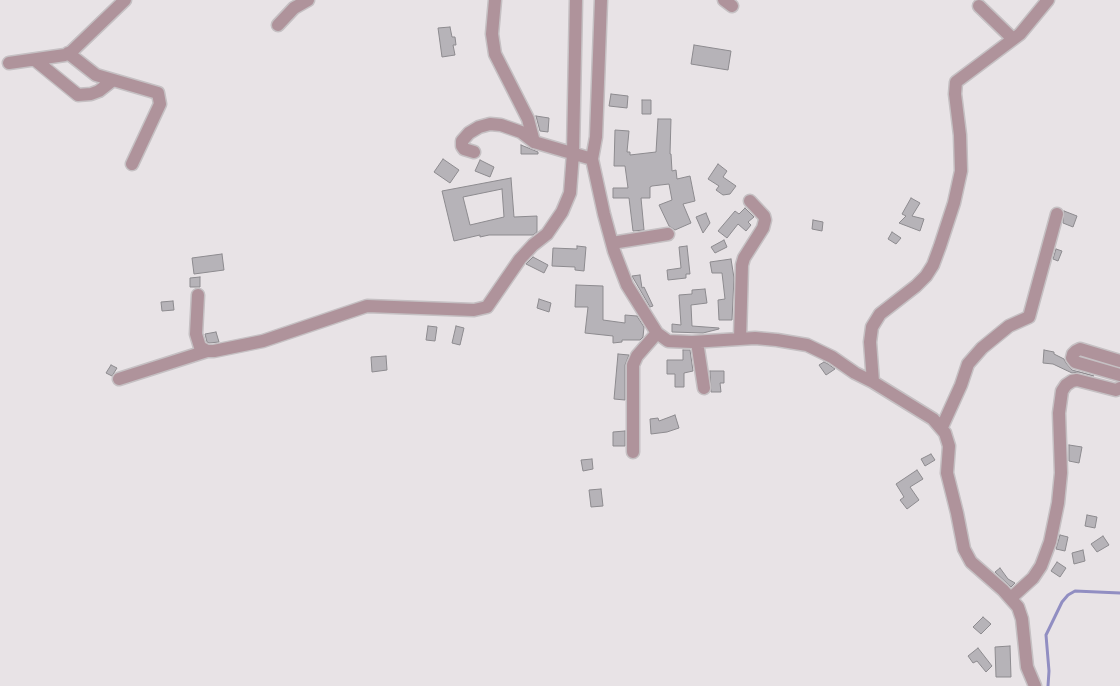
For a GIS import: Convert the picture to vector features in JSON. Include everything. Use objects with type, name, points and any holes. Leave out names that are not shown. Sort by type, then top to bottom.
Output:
[{"type":"street","points":[[9,63],[68,53],[125,0]]},
{"type":"street","points":[[278,25],[294,8],[308,0]]},
{"type":"street","points":[[118,379],[207,351],[263,341],[367,306],[474,310],[487,306],[520,259],[533,245],[548,234],[562,212],[570,193],[573,153],[576,0]]},
{"type":"street","points":[[602,0],[596,137],[592,160],[612,243],[627,285],[657,333],[668,341],[697,342],[755,338],[807,345],[832,356],[855,373],[873,382],[942,427],[948,439],[947,473],[966,556],[1011,598],[1018,608],[1022,619],[1027,666],[1034,686]]},
{"type":"street","points":[[873,382],[870,342],[872,327],[880,314],[926,276],[933,265],[954,203],[961,171],[962,153],[955,94],[956,82],[1013,39],[1026,27],[1048,0]]},
{"type":"street","points":[[491,1],[495,54],[528,120],[534,142]]},
{"type":"street","points":[[980,6],[1013,39]]},
{"type":"street","points":[[68,53],[91,72],[155,91],[160,96],[160,104],[132,164]]},
{"type":"street","points":[[35,60],[78,95],[99,91],[113,80]]},
{"type":"street","points":[[474,152],[464,149],[462,141],[469,133],[479,127],[490,124],[500,125],[521,132],[534,142],[592,160]]},
{"type":"street","points":[[740,339],[742,265],[744,258],[763,228],[765,220],[764,216],[750,201]]},
{"type":"street","points":[[942,427],[961,385],[968,364],[982,348],[1009,326],[1029,317],[1057,214]]},
{"type":"street","points":[[612,243],[668,234]]},
{"type":"street","points":[[198,295],[196,334],[200,346],[207,351]]},
{"type":"street","points":[[633,452],[634,365],[637,356],[657,333]]},
{"type":"street","points":[[697,342],[704,388]]},
{"type":"street","points":[[1120,361],[1080,349],[1076,350],[1072,358],[1075,362],[1120,375]]},
{"type":"street","points":[[1011,598],[1033,578],[1041,566],[1050,542],[1058,503],[1061,473],[1059,414],[1062,391],[1072,380],[1116,390],[1120,388]]},
{"type":"building","points":[[450,27],[452,37],[455,37],[456,45],[453,45],[455,55],[442,57],[438,28]]},
{"type":"building","points":[[694,45],[731,51],[728,70],[691,64]]},
{"type":"building","points":[[611,94],[628,96],[627,108],[609,106]]},
{"type":"building","points":[[642,100],[651,100],[651,114],[642,114]]},
{"type":"building","points":[[536,116],[549,118],[548,132],[540,131]]},
{"type":"building","points":[[658,119],[671,119],[670,154],[672,171],[676,170],[677,179],[690,176],[695,201],[683,204],[691,223],[675,230],[669,226],[659,205],[672,200],[669,184],[652,186],[650,187],[650,198],[641,198],[644,230],[633,231],[629,198],[613,198],[613,188],[628,188],[625,166],[614,166],[615,130],[629,131],[627,152],[630,152],[630,155],[656,152]]},
{"type":"building","points":[[521,145],[538,152],[538,154],[521,154]]},
{"type":"building","points":[[443,159],[459,170],[450,183],[434,172]]},
{"type":"building","points":[[480,160],[494,167],[490,177],[475,171]]},
{"type":"building","points":[[718,164],[727,171],[723,177],[736,186],[730,194],[723,195],[716,190],[719,186],[708,179]]},
{"type":"building","points":[[511,178],[514,217],[537,216],[537,232],[533,235],[489,235],[480,237],[480,235],[454,241],[442,191]],"holes":[[[502,189],[504,217],[470,225],[463,197]]]},
{"type":"building","points":[[911,198],[920,203],[912,216],[924,219],[920,231],[899,223],[906,216],[902,214]]},
{"type":"building","points":[[745,208],[754,217],[748,222],[751,225],[746,231],[738,224],[727,238],[718,231],[735,211],[739,214]]},
{"type":"building","points":[[1064,211],[1077,216],[1073,227],[1063,223]]},
{"type":"building","points":[[706,213],[710,223],[703,233],[696,217]]},
{"type":"building","points":[[813,220],[823,222],[822,231],[812,229]]},
{"type":"building","points":[[892,232],[901,238],[896,244],[888,239]]},
{"type":"building","points":[[724,240],[727,247],[715,253],[711,247]]},
{"type":"building","points":[[577,246],[586,247],[584,271],[575,270],[575,267],[552,266],[553,248],[577,249]]},
{"type":"building","points":[[687,246],[690,274],[686,274],[686,278],[668,280],[667,270],[681,268],[679,247]]},
{"type":"building","points":[[1056,249],[1062,251],[1058,261],[1053,259]]},
{"type":"building","points":[[222,254],[224,270],[194,274],[192,258]]},
{"type":"building","points":[[533,257],[548,265],[544,273],[526,264]]},
{"type":"building","points":[[731,259],[734,278],[732,320],[719,320],[718,300],[725,299],[722,273],[712,273],[710,262]]},
{"type":"building","points":[[640,275],[642,288],[644,287],[653,306],[650,307],[632,276]]},
{"type":"building","points":[[200,277],[200,287],[190,287],[190,278]]},
{"type":"building","points":[[576,285],[603,286],[603,320],[625,323],[625,315],[637,316],[644,327],[643,337],[640,340],[622,340],[622,342],[613,343],[613,336],[585,333],[588,307],[575,307]]},
{"type":"building","points":[[705,289],[707,303],[691,305],[692,326],[719,329],[703,333],[672,332],[672,324],[681,325],[679,295],[692,294],[692,290]]},
{"type":"building","points":[[539,299],[551,303],[549,312],[537,308]]},
{"type":"building","points":[[173,301],[174,310],[162,311],[161,302]]},
{"type":"building","points":[[428,326],[437,327],[435,341],[426,340]]},
{"type":"building","points":[[456,326],[464,328],[460,345],[452,343]]},
{"type":"building","points":[[216,332],[219,342],[207,342],[205,334]]},
{"type":"building","points":[[683,350],[690,350],[693,371],[684,373],[684,387],[675,387],[675,374],[667,374],[667,360],[683,360]]},
{"type":"building","points":[[1044,350],[1054,352],[1054,354],[1064,359],[1072,370],[1094,376],[1079,372],[1072,373],[1053,364],[1043,363]]},
{"type":"building","points":[[618,354],[629,355],[625,365],[625,400],[614,399]]},
{"type":"building","points":[[386,356],[387,370],[372,372],[371,357]]},
{"type":"building","points":[[824,362],[835,369],[826,375],[819,365]]},
{"type":"building","points":[[111,365],[117,368],[112,376],[106,373]]},
{"type":"building","points":[[710,371],[724,371],[724,383],[720,383],[721,392],[711,392]]},
{"type":"building","points":[[675,415],[679,428],[651,434],[650,419],[658,418],[659,421]]},
{"type":"building","points":[[625,431],[625,446],[613,446],[613,432]]},
{"type":"building","points":[[1069,445],[1082,447],[1079,463],[1069,461]]},
{"type":"building","points":[[931,454],[935,460],[925,466],[921,459]]},
{"type":"building","points":[[592,459],[593,469],[583,471],[581,460]]},
{"type":"building","points":[[917,470],[923,479],[910,487],[919,500],[907,509],[900,500],[904,497],[896,484]]},
{"type":"building","points":[[601,489],[603,506],[591,507],[589,490]]},
{"type":"building","points":[[1087,515],[1097,517],[1095,528],[1085,526]]},
{"type":"building","points":[[1060,535],[1068,537],[1065,551],[1056,549]]},
{"type":"building","points":[[1103,536],[1109,545],[1097,552],[1091,544]]},
{"type":"building","points":[[1083,550],[1085,561],[1074,564],[1072,553]]},
{"type":"building","points":[[1057,562],[1066,568],[1060,577],[1051,571]]},
{"type":"building","points":[[1000,568],[1008,579],[1015,583],[1011,587],[995,572]]},
{"type":"building","points":[[983,617],[991,624],[981,634],[973,627]]},
{"type":"building","points":[[1010,646],[1011,677],[996,677],[995,647]]},
{"type":"building","points":[[978,648],[992,666],[986,672],[977,661],[973,663],[968,656]]},
{"type":"waterway","points":[[1048,686],[1049,671],[1046,635],[1062,602],[1075,591],[1120,593]]}]
